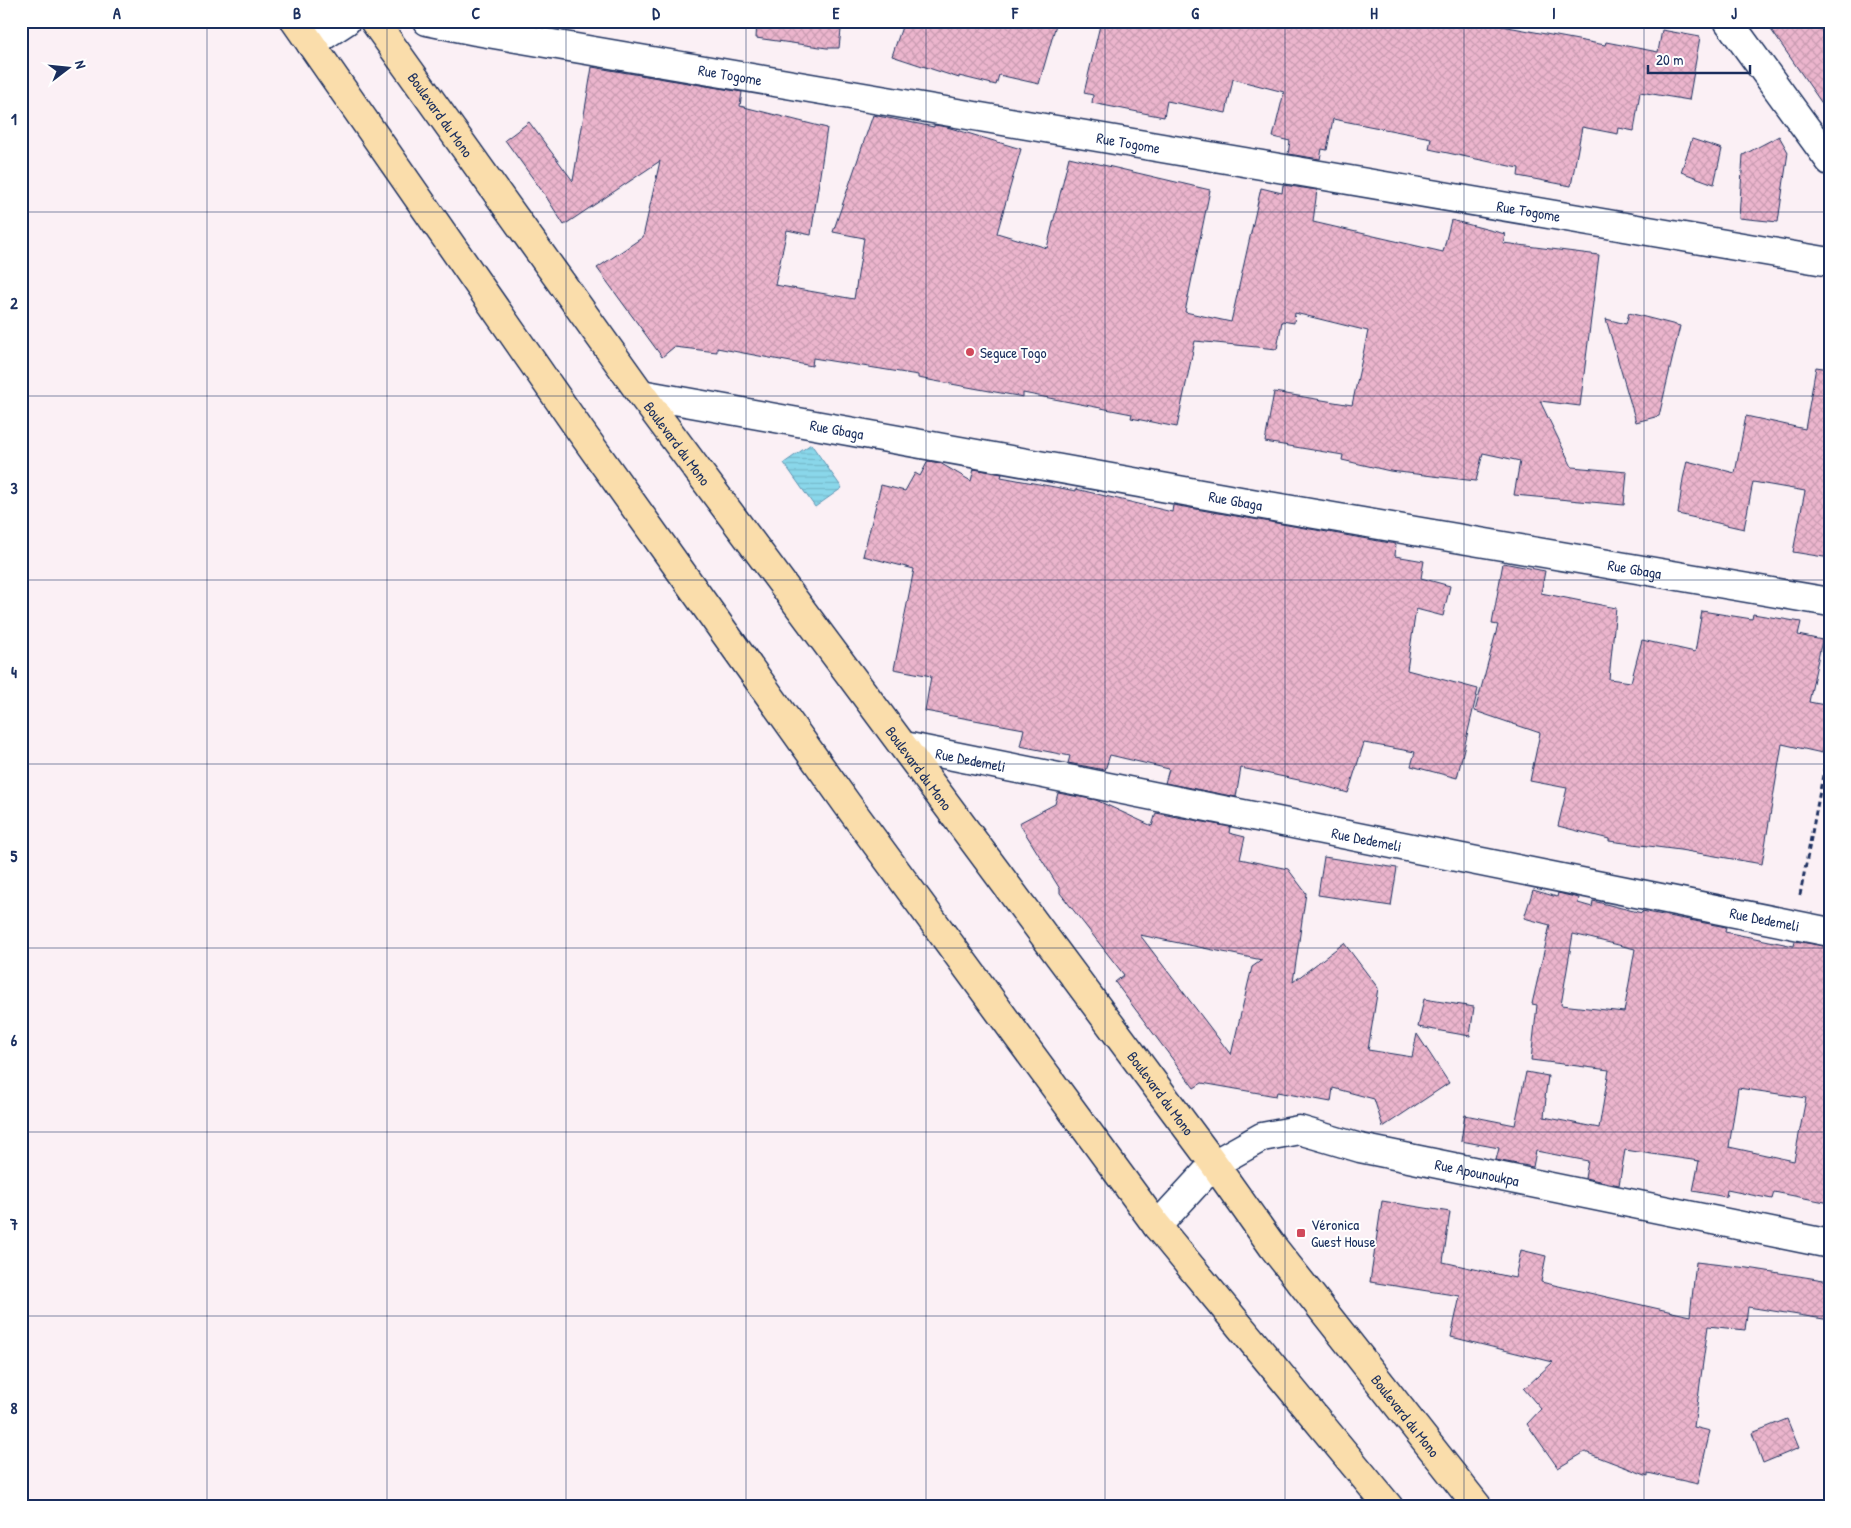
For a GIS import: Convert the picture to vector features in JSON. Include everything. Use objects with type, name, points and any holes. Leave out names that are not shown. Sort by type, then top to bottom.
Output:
[{"type":"highway","points":[[296,21],[584,437],[829,780],[1157,1226],[1389,1507]]},
{"type":"highway","name":"Boulevard du Mono","points":[[374,21],[641,394],[1214,1164],[1273,1247],[1478,1507]]},
{"type":"street","points":[[311,44],[346,21]]},
{"type":"street","name":"Rue Togome","points":[[427,21],[476,31],[1830,262]]},
{"type":"street","points":[[1728,21],[1830,161]]},
{"type":"street","name":"Rue Gbaga","points":[[641,394],[1267,506],[1830,602]]},
{"type":"street","name":"Rue Dedemeli","points":[[904,746],[1830,932]]},
{"type":"street","name":"Rue Apounoukpa","points":[[1157,1226],[1214,1164],[1262,1137],[1299,1130],[1360,1148],[1830,1244]]},
{"type":"path","points":[[1794,926],[1830,738]]},
{"type":"water","points":[[811,444],[842,488],[815,507],[784,463]]},
{"type":"building","points":[[757,21],[842,21],[839,48],[756,38]]},
{"type":"building","points":[[904,21],[1057,21],[1039,84],[999,75],[996,85],[959,76],[959,78],[892,56]]},
{"type":"building","points":[[1101,21],[1498,21],[1497,25],[1605,45],[1606,42],[1658,52],[1662,30],[1700,37],[1689,100],[1640,92],[1634,131],[1619,128],[1618,134],[1582,127],[1571,186],[1518,176],[1519,168],[1429,149],[1431,138],[1333,119],[1327,150],[1322,149],[1320,159],[1288,154],[1290,141],[1273,137],[1284,92],[1233,79],[1226,113],[1167,101],[1164,117],[1092,103],[1093,95],[1084,93]]},
{"type":"building","points":[[1765,21],[1815,21],[1830,42],[1830,115]]},
{"type":"building","points":[[592,67],[742,92],[740,106],[827,128],[811,235],[787,230],[775,285],[854,299],[864,238],[833,232],[873,115],[934,127],[934,125],[947,127],[1021,149],[997,233],[1047,248],[1069,157],[1210,190],[1185,312],[1231,322],[1261,188],[1282,193],[1283,185],[1317,190],[1313,222],[1443,252],[1451,220],[1505,234],[1503,243],[1599,255],[1580,406],[1540,401],[1572,467],[1627,472],[1624,505],[1514,495],[1520,461],[1483,453],[1476,481],[1390,471],[1342,460],[1343,455],[1265,442],[1274,392],[1352,405],[1368,331],[1295,313],[1294,323],[1282,321],[1277,349],[1195,341],[1177,427],[1131,418],[1132,414],[1023,393],[1023,397],[918,378],[918,375],[813,358],[812,366],[717,348],[717,352],[674,347],[662,357],[597,268],[643,237],[660,161],[564,225],[505,140],[529,122],[573,181]]},
{"type":"building","points":[[1779,136],[1788,152],[1778,222],[1739,218],[1743,155]]},
{"type":"building","points":[[1692,139],[1722,149],[1714,184],[1681,172]]},
{"type":"building","points":[[1629,313],[1680,326],[1659,416],[1636,422],[1606,319],[1626,324]]},
{"type":"building","points":[[1816,367],[1830,369],[1830,558],[1793,552],[1805,491],[1753,482],[1744,529],[1678,514],[1687,461],[1735,473],[1746,416],[1805,429]]},
{"type":"building","points":[[928,461],[940,463],[971,481],[974,469],[1002,474],[1001,477],[1076,491],[1076,489],[1172,512],[1173,505],[1396,544],[1395,556],[1424,561],[1421,578],[1450,586],[1443,616],[1416,609],[1407,670],[1478,689],[1457,778],[1411,766],[1415,752],[1364,743],[1348,793],[1318,784],[1241,768],[1236,797],[1165,783],[1169,769],[1110,755],[1105,770],[1068,763],[1070,756],[1020,746],[1024,729],[925,711],[931,676],[894,669],[914,569],[863,556],[881,485],[905,491],[915,473],[920,476]]},
{"type":"building","points":[[1503,563],[1545,571],[1541,593],[1616,608],[1609,679],[1631,682],[1642,640],[1695,652],[1702,611],[1752,619],[1753,614],[1801,622],[1798,635],[1822,640],[1809,702],[1830,706],[1830,718],[1822,753],[1782,744],[1762,864],[1680,850],[1609,841],[1609,839],[1558,826],[1567,788],[1530,781],[1540,733],[1475,711],[1498,625],[1492,624]]},
{"type":"building","points":[[1058,793],[1096,800],[1152,826],[1156,813],[1230,827],[1229,833],[1245,837],[1240,859],[1288,869],[1306,893],[1293,982],[1344,943],[1378,988],[1368,1050],[1412,1057],[1417,1034],[1449,1083],[1383,1127],[1374,1099],[1333,1088],[1331,1102],[1277,1092],[1276,1096],[1202,1083],[1194,1088],[1115,982],[1124,975],[1060,893],[1060,889],[1019,823],[1055,804]],"holes":[[[1140,935],[1262,960],[1252,967],[1231,1055]]]},
{"type":"building","points":[[1324,857],[1397,868],[1391,906],[1318,895]]},
{"type":"building","points":[[1533,890],[1557,897],[1558,893],[1579,898],[1578,903],[1592,907],[1593,901],[1642,913],[1642,911],[1726,927],[1725,932],[1794,946],[1795,941],[1830,947],[1830,972],[1825,996],[1830,997],[1830,1203],[1774,1192],[1772,1199],[1727,1190],[1726,1197],[1693,1191],[1699,1161],[1625,1150],[1619,1185],[1585,1178],[1588,1161],[1536,1151],[1533,1167],[1496,1160],[1499,1148],[1461,1141],[1465,1115],[1515,1125],[1526,1072],[1548,1076],[1544,1117],[1599,1128],[1609,1070],[1531,1060],[1537,1005],[1532,1004],[1550,925],[1524,918]],"holes":[[[1573,934],[1635,949],[1624,1012],[1561,1005]],[[1738,1088],[1806,1098],[1794,1161],[1729,1147]]]},
{"type":"building","points":[[1424,999],[1474,1007],[1470,1036],[1418,1027]]},
{"type":"building","points":[[1382,1201],[1450,1212],[1443,1262],[1515,1278],[1521,1250],[1546,1256],[1541,1282],[1690,1316],[1696,1262],[1748,1268],[1830,1281],[1830,1320],[1748,1307],[1745,1330],[1708,1326],[1694,1427],[1710,1431],[1698,1484],[1648,1473],[1648,1476],[1585,1452],[1558,1468],[1527,1424],[1541,1409],[1524,1389],[1553,1362],[1451,1337],[1460,1296],[1370,1282]]},
{"type":"building","points":[[1787,1419],[1799,1448],[1763,1463],[1752,1433]]},
{"type":"place","name":"Seguce Togo","points":[[970,352]]},
{"type":"place","name":"Véronica Guest House","points":[[1301,1233]]}]
